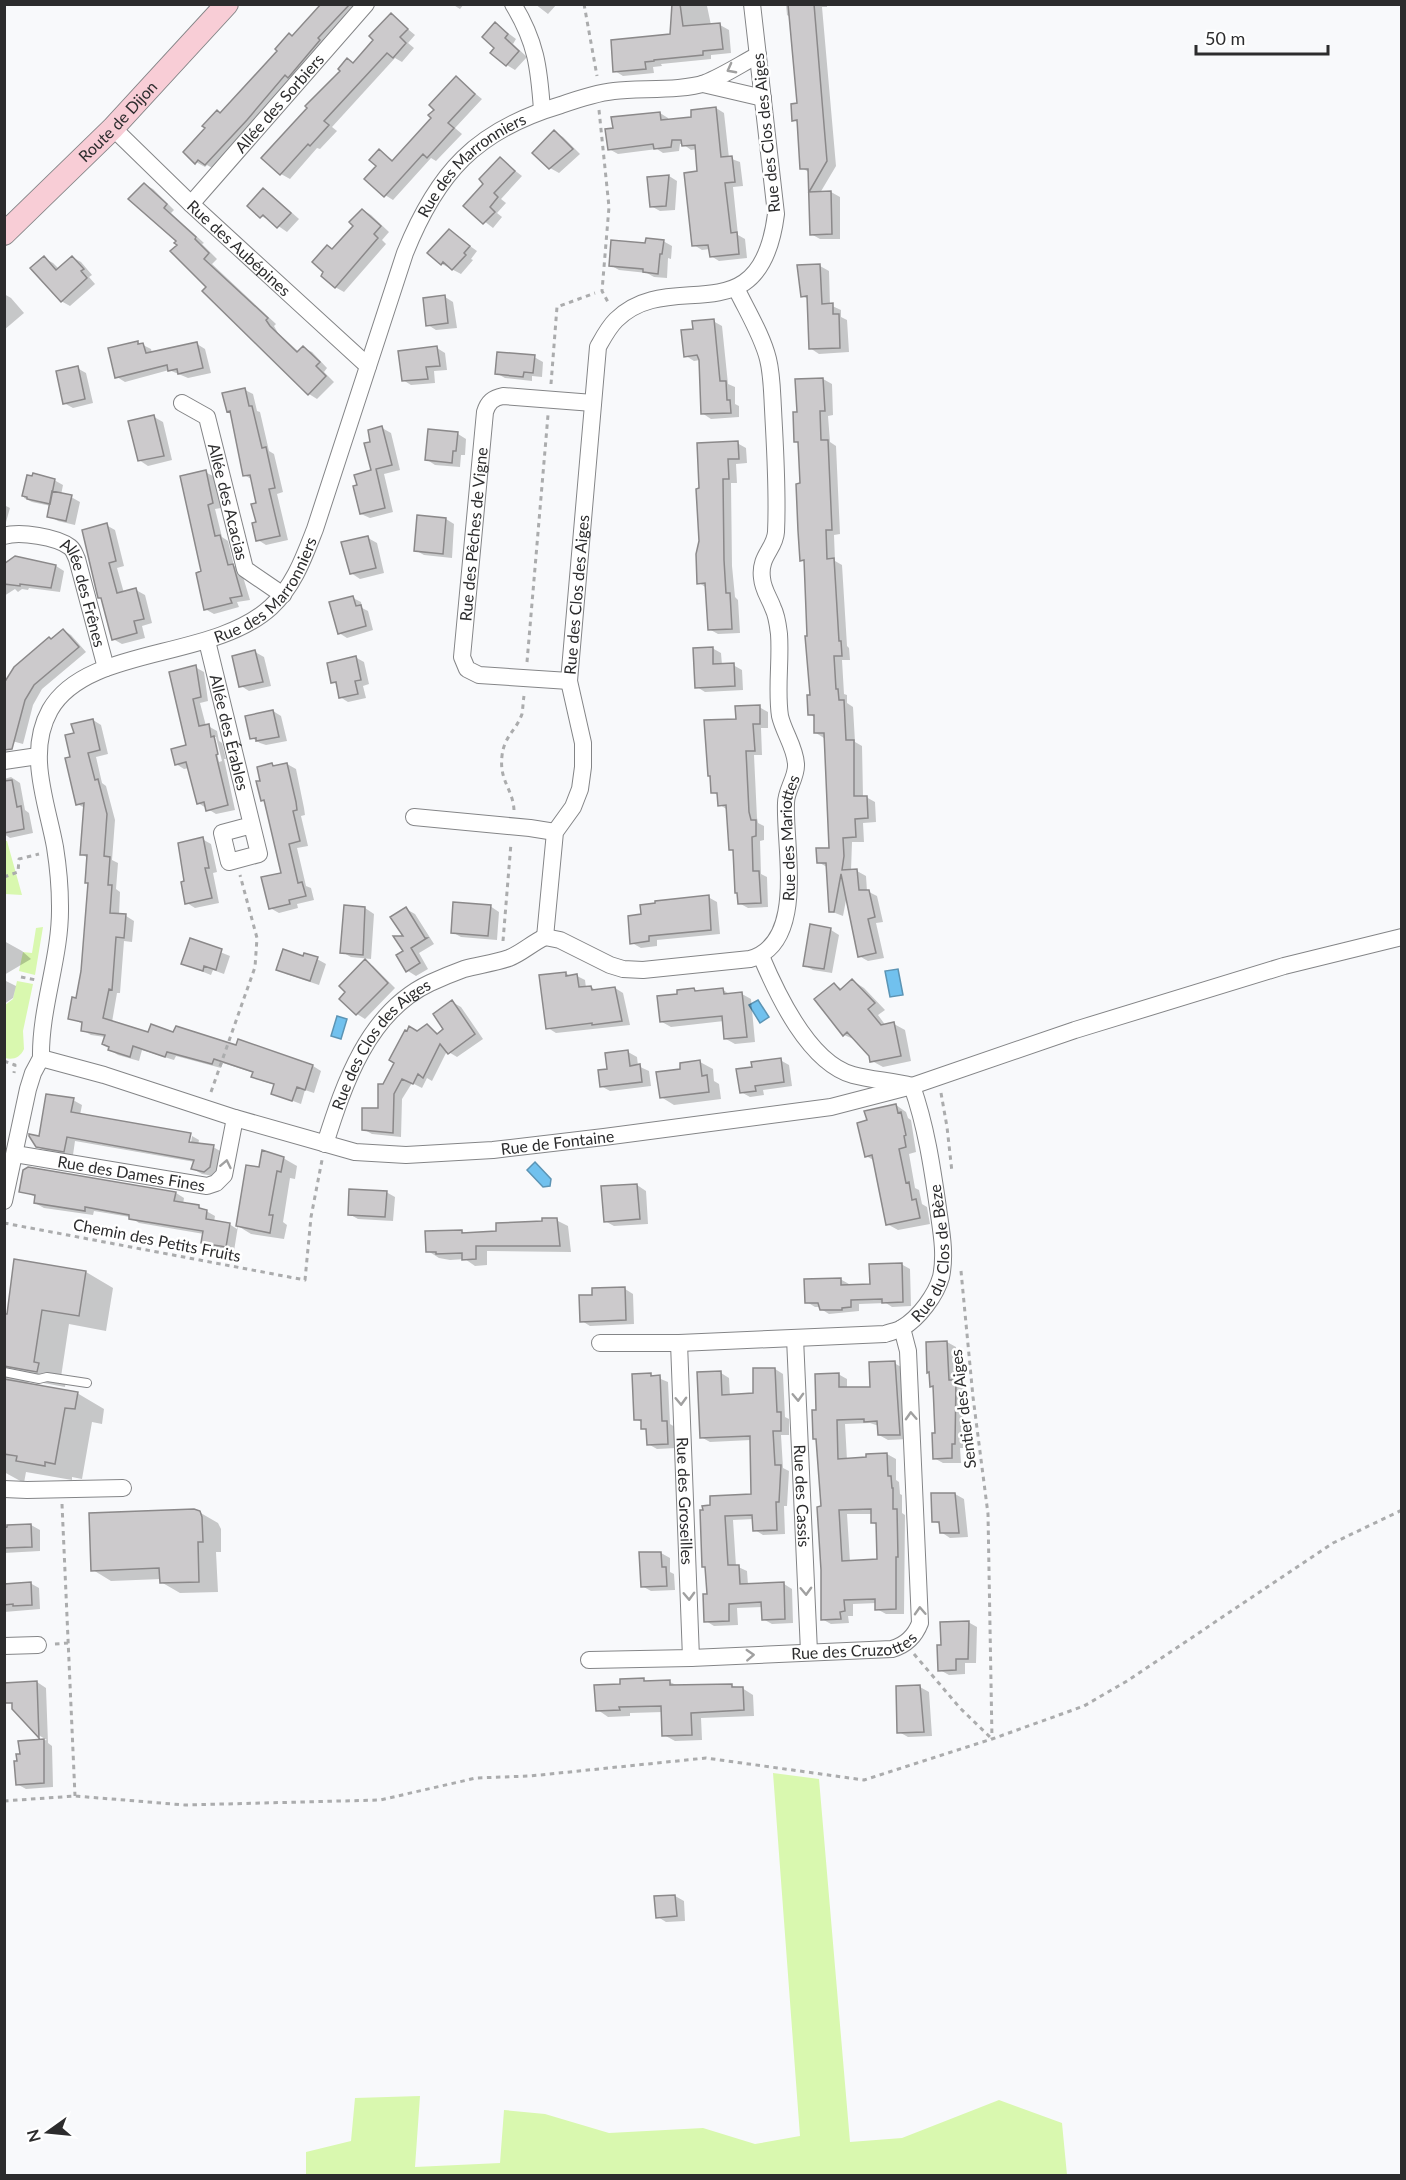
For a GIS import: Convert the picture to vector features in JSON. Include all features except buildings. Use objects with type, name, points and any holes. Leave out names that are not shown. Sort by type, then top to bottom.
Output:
[{"type":"main road","name":"Route de Dijon","points":[[4,234],[113,128],[227,4]]},
{"type":"street","name":"Allée des Sorbiers","points":[[191,204],[366,4]]},
{"type":"street","points":[[513,4],[527,28],[535,49],[542,110]]},
{"type":"street","name":"Rue des Clos des Aiges","points":[[555,832],[573,807],[580,789],[583,767],[583,743],[569,681],[598,348],[617,319],[637,306],[650,301],[712,294],[736,288],[765,258],[773,236],[776,214],[752,4]]},
{"type":"street","points":[[704,84],[758,55]]},
{"type":"street","points":[[704,84],[763,98]]},
{"type":"street","name":"Rue des Marronniers","points":[[41,1058],[43,1023],[60,933],[55,850],[38,756],[42,730],[57,700],[81,680],[106,668],[232,633],[255,620],[283,595],[301,565],[315,529],[416,224],[450,171],[473,148],[493,133],[542,110],[600,93],[704,84]]},
{"type":"street","name":"Rue des Aubépines","points":[[113,128],[191,204],[368,366]]},
{"type":"street","name":"Rue des Mariottes","points":[[736,288],[763,346],[770,372],[776,535],[765,554],[762,576],[764,590],[773,608],[779,635],[780,716],[795,752],[796,767],[786,800],[789,897],[787,914],[777,938],[761,956]]},
{"type":"street","name":"Rue des Pêches de Vigne","points":[[569,681],[479,675],[467,669],[462,657],[485,412],[491,400],[503,396],[593,403]]},
{"type":"street","name":"Allée des Acacias","points":[[182,403],[207,417],[245,569],[283,595]]},
{"type":"street","name":"Allée des Frênes","points":[[4,536],[12,533],[53,539],[72,549],[77,559],[106,668]]},
{"type":"street","name":"Allée des Érables","points":[[207,641],[259,854],[236,860]]},
{"type":"street","points":[[4,761],[38,756]]},
{"type":"street","points":[[414,817],[555,832],[545,937],[560,940],[603,962],[623,969],[643,970],[761,956],[784,1005],[801,1031],[818,1053],[833,1066],[851,1075],[912,1086]]},
{"type":"street","points":[[236,860],[229,862],[222,833],[252,825]]},
{"type":"street","name":"Rue des Clos des Aiges","points":[[325,1144],[337,1106],[360,1054],[381,1023],[396,1007],[428,984],[463,970],[509,958],[545,937]]},
{"type":"street","name":"Rue de Fontaine","points":[[41,1058],[104,1075],[235,1118],[355,1152],[406,1155],[493,1150],[811,1110],[912,1086],[1140,1009],[1284,966],[1401,937]]},
{"type":"street","points":[[4,1201],[28,1089],[41,1058]]},
{"type":"street","name":"Rue du Clos de Bèze","points":[[600,1343],[679,1343],[885,1334],[902,1328],[918,1314],[936,1289],[941,1276],[943,1260],[931,1156],[921,1112],[912,1086]]},
{"type":"street","name":"Rue des Dames Fines","points":[[15,1154],[207,1185],[216,1182],[224,1175],[235,1118]]},
{"type":"street","name":"Rue des Cruzottes","points":[[589,1660],[892,1649],[907,1643],[917,1631],[920,1623],[908,1351],[902,1328]]},
{"type":"street","name":"Rue des Cassis","points":[[795,1338],[809,1652]]},
{"type":"street","name":"Rue des Groseilles","points":[[679,1343],[692,1658]]},
{"type":"street","points":[[4,1489],[123,1488]]},
{"type":"street","points":[[4,1646],[38,1645]]},
{"type":"lane","points":[[4,1372],[39,1379],[47,1377],[87,1383]]},
{"type":"path","points":[[584,4],[600,93],[598,115],[609,207],[602,291],[617,319]]},
{"type":"path","points":[[509,958],[503,946],[514,804],[502,778],[502,758],[504,745],[521,716],[557,307],[595,293]]},
{"type":"path","points":[[4,877],[18,872],[19,859],[55,850]]},
{"type":"path","points":[[205,1108],[255,967],[257,938],[236,860]]},
{"type":"path","points":[[21,977],[37,981]]},
{"type":"path","points":[[4,1061],[15,1065],[13,1075]]},
{"type":"path","points":[[938,1078],[952,1173]]},
{"type":"path","name":"Chemin des Petits Fruits","points":[[4,1223],[304,1280],[311,1217],[325,1144]]},
{"type":"path","name":"Sentier des Aiges","points":[[960,1266],[988,1514],[992,1739]]},
{"type":"path","points":[[61,1490],[75,1796]]},
{"type":"path","points":[[4,1800],[75,1796],[185,1805],[380,1800],[476,1778],[530,1776],[706,1758],[864,1780],[992,1739],[1084,1706],[1127,1681],[1333,1543],[1401,1510]]},
{"type":"path","points":[[907,1643],[917,1659],[960,1708],[992,1739]]},
{"type":"green space","points":[[5,841],[7,841],[22,895],[5,894]]},
{"type":"green space","points":[[43,927],[35,975],[19,971],[23,952],[32,953],[36,928]]},
{"type":"green space","points":[[17,981],[33,984],[23,1031],[24,1049],[18,1056],[8,1059],[5,1058],[5,1005],[13,999]]},
{"type":"green space","points":[[773,1773],[819,1779],[850,2142],[902,2138],[999,2100],[1062,2123],[1067,2175],[306,2175],[306,2152],[351,2141],[355,2098],[420,2096],[415,2167],[500,2163],[504,2110],[545,2114],[609,2133],[703,2128],[755,2144],[800,2136]]},
{"type":"water","points":[[898,969],[903,995],[890,997],[885,971]]},
{"type":"water","points":[[758,1000],[769,1017],[760,1023],[749,1005]]},
{"type":"water","points":[[337,1016],[347,1019],[341,1039],[331,1036]]},
{"type":"water","points":[[535,1162],[551,1179],[550,1186],[543,1187],[527,1170]]}]
